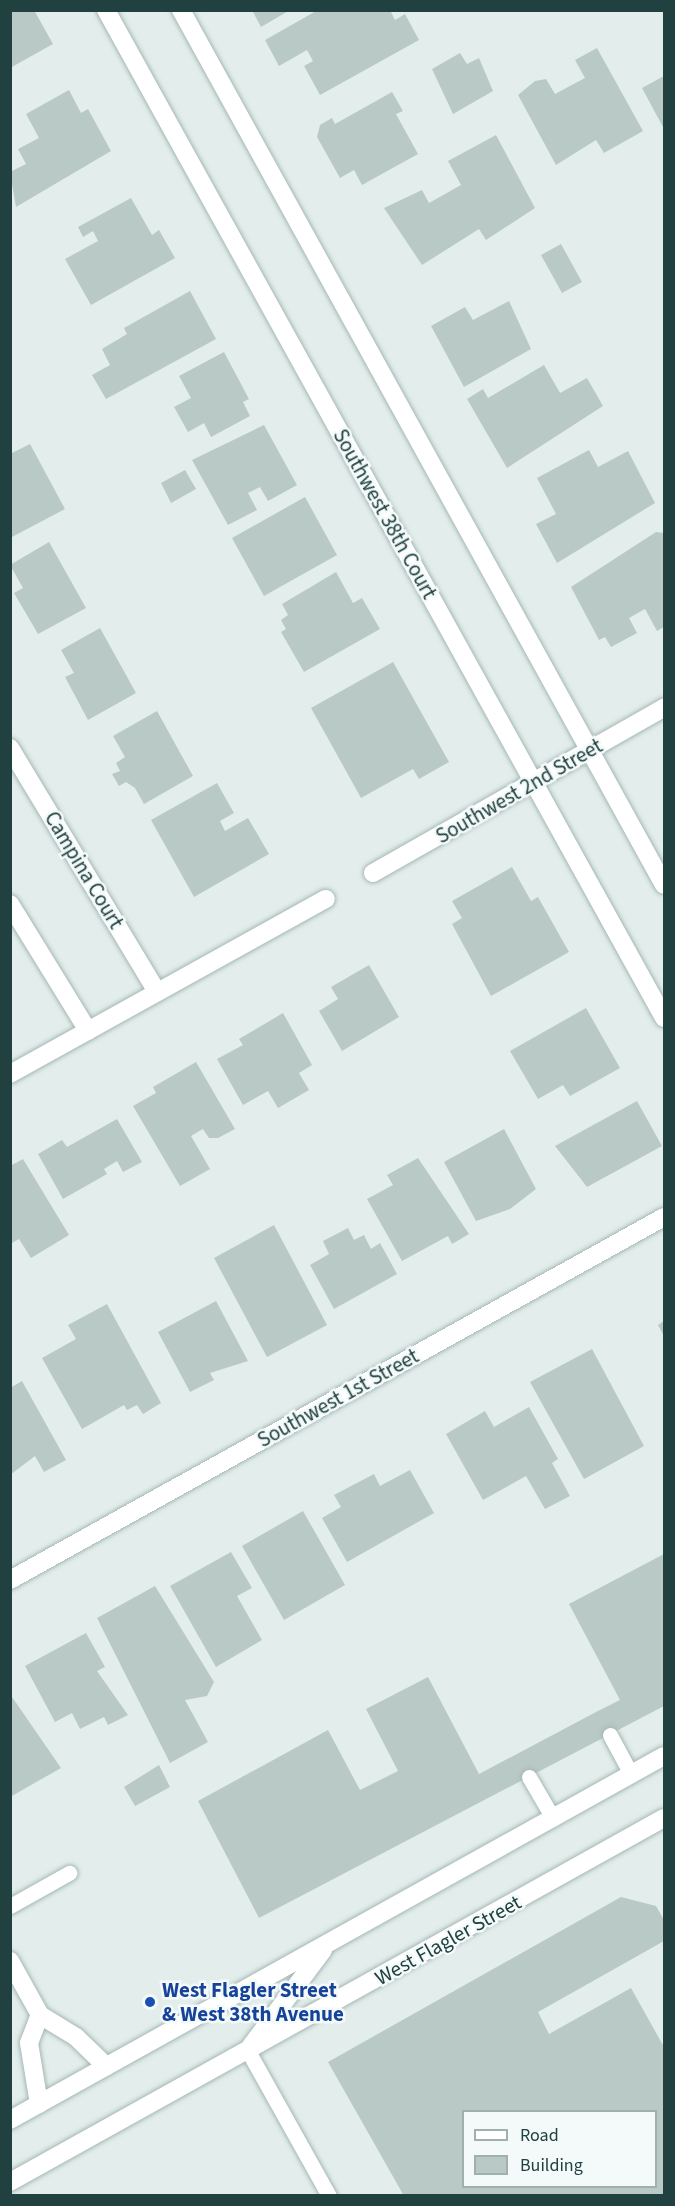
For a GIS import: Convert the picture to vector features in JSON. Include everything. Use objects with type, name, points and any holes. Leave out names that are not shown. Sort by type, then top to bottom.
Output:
[{"type":"street","name":"Southwest 38th Court","points":[[106,10],[664,1018]]},
{"type":"street","points":[[181,10],[664,885]]},
{"type":"street","name":"Southwest 2nd Street","points":[[373,873],[664,708]]},
{"type":"street","name":"Campina Court","points":[[10,748],[157,992]]},
{"type":"street","points":[[10,1074],[326,899]]},
{"type":"street","points":[[10,904],[88,1030]]},
{"type":"street","name":"Southwest 1st Street","points":[[10,1580],[664,1217]]},
{"type":"street","points":[[10,2120],[664,1756]]},
{"type":"street","name":"West Flagler Street","points":[[10,2182],[664,1818]]},
{"type":"street","points":[[248,2051],[327,1944]]},
{"type":"street","points":[[10,1961],[40,2015],[76,2037],[106,2066]]},
{"type":"street","points":[[39,2104],[29,2043],[40,2015]]},
{"type":"lane","points":[[610,1735],[631,1774]]},
{"type":"lane","points":[[529,1777],[553,1818]]},
{"type":"lane","points":[[10,1906],[69,1873]]},
{"type":"lane","points":[[248,2051],[329,2196]]},
{"type":"building","points":[[10,10],[34,10],[53,44],[10,68]]},
{"type":"building","points":[[252,10],[290,10],[261,27]]},
{"type":"building","points":[[318,10],[390,10],[395,20],[405,14],[419,40],[320,95],[304,66],[313,61],[307,50],[279,66],[265,40]]},
{"type":"building","points":[[597,48],[643,131],[604,153],[596,140],[556,165],[518,95],[535,81],[546,79],[555,94],[585,78],[575,60]]},
{"type":"building","points":[[460,53],[467,64],[479,58],[493,91],[453,114],[432,69]]},
{"type":"building","points":[[664,76],[664,129],[642,88]]},
{"type":"building","points":[[69,90],[81,113],[88,109],[111,151],[16,207],[10,172],[26,164],[18,149],[39,138],[26,114]]},
{"type":"building","points":[[392,92],[403,111],[396,114],[418,154],[362,185],[354,170],[340,178],[317,137],[320,125],[332,118],[335,124]]},
{"type":"building","points":[[496,135],[535,208],[486,240],[479,229],[422,265],[384,208],[422,190],[429,203],[461,185],[448,161]]},
{"type":"building","points":[[131,198],[152,235],[159,230],[175,258],[91,305],[65,259],[98,241],[93,231],[83,237],[78,227]]},
{"type":"building","points":[[561,244],[582,282],[562,293],[541,255]]},
{"type":"building","points":[[190,291],[216,339],[106,399],[92,375],[110,365],[102,349],[127,334],[124,328]]},
{"type":"building","points":[[509,301],[531,349],[464,387],[431,326],[465,307],[473,320]]},
{"type":"building","points":[[224,352],[249,399],[243,402],[250,416],[211,437],[204,423],[188,432],[174,407],[191,398],[179,376]]},
{"type":"building","points":[[544,365],[560,393],[587,378],[603,406],[507,468],[467,399],[483,389],[488,398]]},
{"type":"building","points":[[264,425],[297,485],[268,501],[260,487],[248,493],[257,510],[228,525],[192,460]]},
{"type":"building","points":[[30,444],[65,509],[10,538],[10,454]]},
{"type":"building","points":[[589,450],[598,467],[628,451],[655,503],[557,563],[536,524],[556,514],[537,478]]},
{"type":"building","points":[[185,470],[196,489],[171,503],[161,483]]},
{"type":"building","points":[[305,497],[337,555],[264,596],[232,538]]},
{"type":"building","points":[[656,532],[664,533],[664,627],[657,631],[645,609],[629,618],[637,633],[611,647],[605,637],[599,640],[571,587]]},
{"type":"building","points":[[49,542],[86,608],[38,634],[14,593],[23,588],[10,565]]},
{"type":"building","points":[[336,572],[353,603],[362,598],[380,629],[304,672],[281,632],[286,629],[281,620],[288,615],[282,604]]},
{"type":"building","points":[[100,628],[136,693],[88,720],[65,677],[74,673],[61,650]]},
{"type":"building","points":[[393,662],[449,762],[419,779],[413,769],[361,798],[311,708]]},
{"type":"building","points":[[157,711],[193,776],[144,804],[135,788],[126,782],[119,786],[112,774],[120,771],[116,763],[125,757],[113,736]]},
{"type":"building","points":[[217,783],[234,813],[220,821],[225,831],[248,818],[269,854],[194,897],[151,820]]},
{"type":"building","points":[[512,867],[531,901],[538,897],[569,952],[491,996],[452,924],[462,918],[452,901]]},
{"type":"building","points":[[369,965],[399,1017],[342,1051],[319,1011],[338,999],[331,987]]},
{"type":"building","points":[[586,1008],[620,1068],[570,1096],[563,1085],[538,1099],[510,1051]]},
{"type":"building","points":[[283,1013],[312,1065],[299,1073],[309,1090],[278,1108],[268,1091],[243,1105],[217,1059],[243,1045],[239,1039]]},
{"type":"building","points":[[196,1062],[235,1129],[218,1138],[209,1138],[203,1129],[191,1136],[210,1169],[180,1186],[133,1106],[156,1093],[153,1087]]},
{"type":"building","points":[[637,1101],[662,1146],[587,1187],[555,1146]]},
{"type":"building","points":[[117,1119],[142,1162],[123,1172],[117,1161],[104,1169],[107,1174],[63,1199],[38,1154],[62,1140],[67,1147]]},
{"type":"building","points":[[504,1129],[536,1189],[510,1209],[476,1221],[444,1162]]},
{"type":"building","points":[[418,1158],[469,1234],[452,1244],[448,1236],[402,1261],[367,1199],[393,1185],[387,1175]]},
{"type":"building","points":[[23,1159],[69,1235],[31,1258],[19,1239],[10,1244],[10,1166]]},
{"type":"building","points":[[274,1225],[327,1325],[267,1357],[214,1258]]},
{"type":"building","points":[[348,1228],[354,1240],[364,1235],[371,1249],[380,1243],[397,1274],[334,1309],[310,1265],[329,1254],[323,1241]]},
{"type":"building","points":[[216,1301],[248,1361],[210,1373],[214,1380],[190,1392],[158,1332]]},
{"type":"building","points":[[107,1304],[161,1403],[143,1414],[137,1405],[127,1410],[124,1405],[82,1429],[42,1358],[76,1339],[68,1325]]},
{"type":"building","points":[[664,1321],[664,1336],[658,1325]]},
{"type":"building","points":[[592,1349],[644,1446],[584,1479],[530,1382]]},
{"type":"building","points":[[22,1381],[66,1460],[44,1472],[35,1456],[10,1475],[10,1388]]},
{"type":"building","points":[[529,1407],[558,1459],[552,1463],[570,1496],[545,1509],[526,1476],[483,1500],[446,1434],[485,1411],[494,1427]]},
{"type":"building","points":[[410,1470],[434,1513],[347,1562],[322,1518],[341,1507],[334,1495],[374,1474],[380,1486]]},
{"type":"building","points":[[303,1511],[345,1585],[284,1620],[242,1546]]},
{"type":"building","points":[[231,1552],[252,1588],[237,1596],[262,1640],[216,1667],[170,1586]]},
{"type":"building","points":[[664,1554],[664,1706],[259,1918],[198,1801],[328,1730],[360,1790],[398,1771],[366,1709],[428,1677],[479,1774],[620,1700],[569,1604]]},
{"type":"building","points":[[155,1586],[214,1682],[207,1696],[185,1700],[208,1742],[170,1763],[97,1618]]},
{"type":"building","points":[[86,1633],[105,1667],[97,1671],[128,1715],[108,1725],[104,1717],[80,1729],[72,1713],[55,1722],[25,1666]]},
{"type":"building","points":[[10,1694],[61,1768],[10,1797]]},
{"type":"building","points":[[159,1765],[170,1787],[135,1806],[124,1787]]},
{"type":"building","points":[[621,1897],[656,1906],[664,1920],[664,1941],[538,2012],[549,2034],[631,1988],[664,2047],[664,2196],[404,2196],[328,2062]]},
{"type":"place","name":"West Flagler Street & West 38th Avenue","points":[[150,2002]]}]
